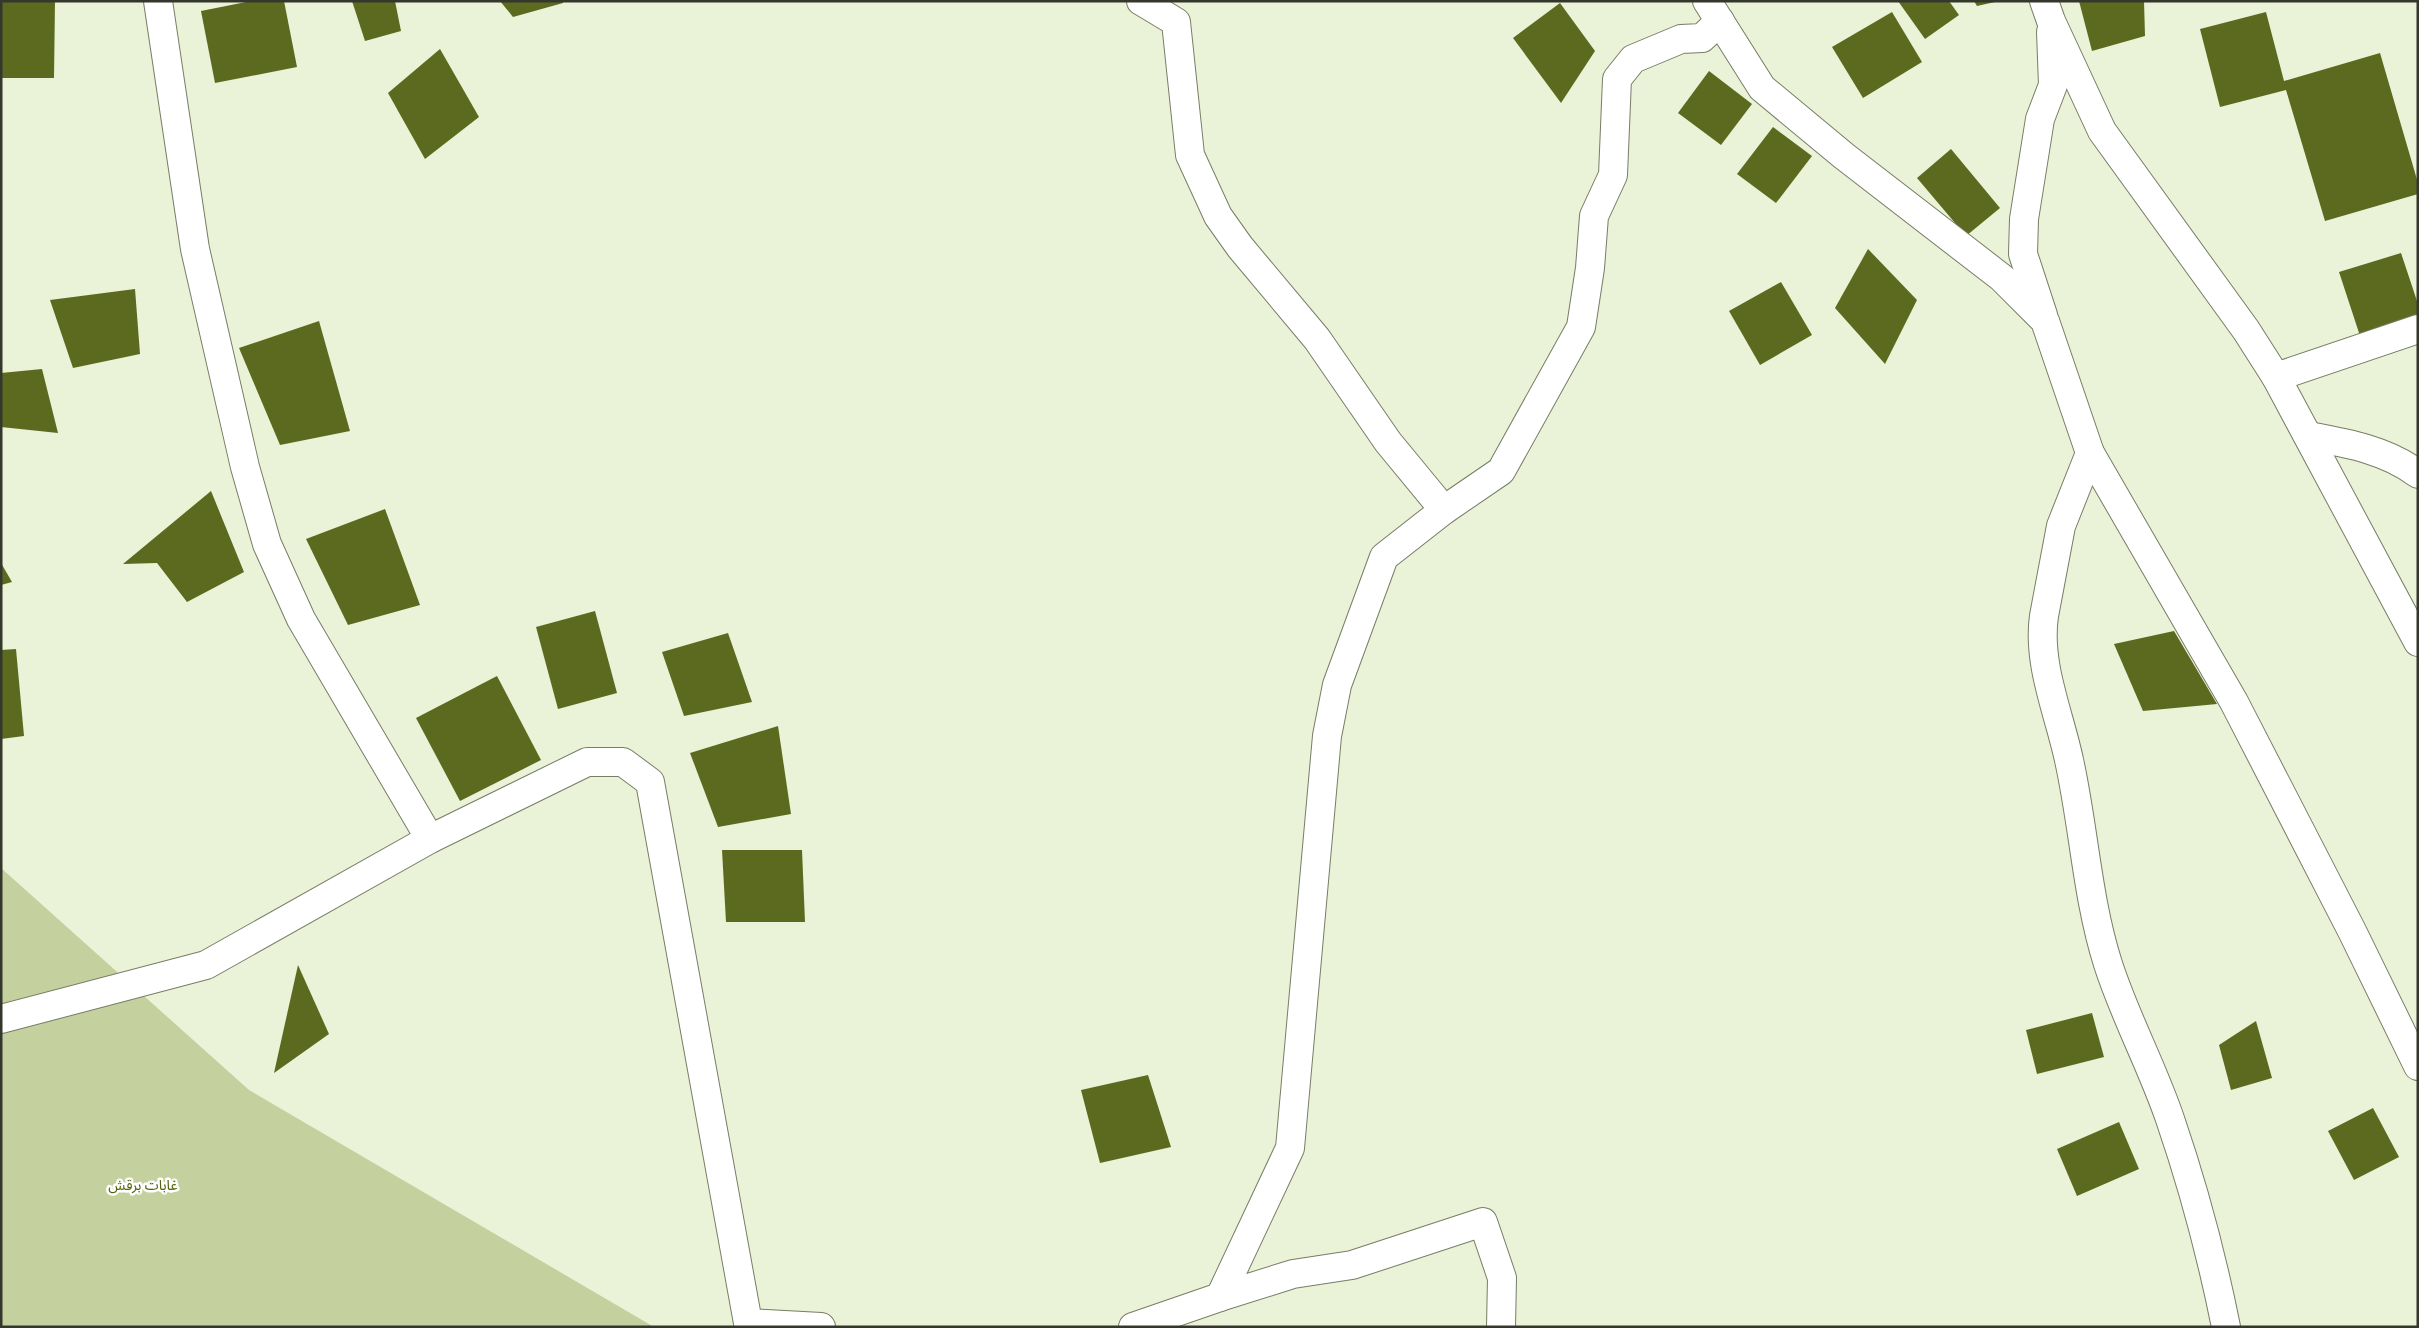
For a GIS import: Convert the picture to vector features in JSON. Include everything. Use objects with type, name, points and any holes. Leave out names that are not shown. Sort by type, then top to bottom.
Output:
[{"type":"street","points":[[158,1],[197,258],[245,467],[268,544],[301,619],[430,840]]},
{"type":"street","points":[[1142,1],[1176,22],[1190,155],[1218,216],[1240,247],[1316,339],[1388,442],[1444,510]]},
{"type":"street","points":[[1220,1298],[1290,1148],[1327,736],[1337,685],[1384,557],[1444,510],[1501,471],[1581,327],[1590,268],[1594,216],[1613,175],[1617,79],[1633,59],[1681,39],[1702,38],[1713,11]]},
{"type":"street","points":[[1713,11],[1762,88],[1844,156],[2002,278],[2045,321]]},
{"type":"street","points":[[2047,11],[2052,85],[2040,119],[2024,219],[2023,254],[2090,452],[2234,702],[2352,931],[2418,1066]]},
{"type":"street","points":[[2047,11],[2102,132],[2246,330],[2276,377],[2418,642]]},
{"type":"street","points":[[2276,377],[2418,329]]},
{"type":"street","points":[[2308,436],[2339,441],[2371,450],[2401,461],[2418,474]]},
{"type":"street","points":[[2090,452],[2062,526],[2044,616],[2044,647],[2050,688],[2077,799],[2097,922],[2108,964],[2169,1117],[2197,1210],[2226,1327]]},
{"type":"street","points":[[1,1019],[206,964],[430,840],[587,762],[623,762],[650,782],[748,1323],[821,1327]]},
{"type":"street","points":[[1133,1327],[1293,1274],[1352,1265],[1482,1222],[1502,1278],[1501,1327]]},
{"type":"green space","name":"غابات برقش","points":[[1,868],[249,1090],[654,1327],[1,1327]]},
{"type":"building","points":[[1,1],[55,1],[54,78],[1,78]]},
{"type":"building","points":[[251,1],[284,1],[297,67],[215,83],[201,11]]},
{"type":"building","points":[[352,1],[395,1],[401,31],[365,41]]},
{"type":"building","points":[[500,1],[563,1],[563,3],[513,17]]},
{"type":"building","points":[[1898,1],[1949,1],[1959,15],[1925,39]]},
{"type":"building","points":[[1974,1],[1995,1],[1995,2],[1977,6]]},
{"type":"building","points":[[2079,1],[2144,1],[2145,36],[2092,51]]},
{"type":"building","points":[[1560,3],[1595,51],[1561,103],[1513,38]]},
{"type":"building","points":[[1892,12],[1922,62],[1863,98],[1832,47]]},
{"type":"building","points":[[2266,12],[2284,81],[2380,53],[2418,183],[2418,194],[2325,221],[2286,90],[2220,107],[2200,29]]},
{"type":"building","points":[[440,49],[479,117],[425,159],[388,93]]},
{"type":"building","points":[[1709,71],[1752,104],[1721,145],[1678,113]]},
{"type":"building","points":[[1773,127],[1812,156],[1776,203],[1737,174]]},
{"type":"building","points":[[1951,149],[2000,208],[1966,236],[1917,178]]},
{"type":"building","points":[[1868,249],[1917,300],[1885,364],[1835,308]]},
{"type":"building","points":[[2401,253],[2418,304],[2418,324],[2362,342],[2339,272]]},
{"type":"building","points":[[1781,282],[1812,335],[1760,365],[1729,311]]},
{"type":"building","points":[[135,289],[140,354],[73,368],[50,300]]},
{"type":"building","points":[[319,321],[350,431],[280,445],[239,348]]},
{"type":"building","points":[[42,369],[58,433],[1,427],[1,373]]},
{"type":"building","points":[[211,491],[244,572],[187,602],[157,563],[123,564]]},
{"type":"building","points":[[385,509],[420,605],[348,625],[306,539]]},
{"type":"building","points":[[1,563],[12,582],[1,585]]},
{"type":"building","points":[[595,611],[617,693],[558,709],[536,627]]},
{"type":"building","points":[[2174,631],[2217,704],[2143,711],[2114,644]]},
{"type":"building","points":[[728,633],[752,702],[684,716],[662,652]]},
{"type":"building","points":[[16,649],[24,736],[1,739],[1,650]]},
{"type":"building","points":[[497,676],[541,760],[460,801],[416,718]]},
{"type":"building","points":[[778,726],[791,814],[718,827],[690,753]]},
{"type":"building","points":[[722,850],[802,850],[805,922],[726,922]]},
{"type":"building","points":[[298,965],[329,1034],[274,1073]]},
{"type":"building","points":[[2092,1013],[2104,1057],[2037,1074],[2026,1030]]},
{"type":"building","points":[[2256,1021],[2272,1078],[2231,1090],[2219,1045]]},
{"type":"building","points":[[1148,1075],[1171,1147],[1100,1163],[1081,1090]]},
{"type":"building","points":[[2373,1108],[2399,1157],[2354,1180],[2328,1131]]},
{"type":"building","points":[[2119,1122],[2139,1169],[2077,1196],[2057,1149]]}]
